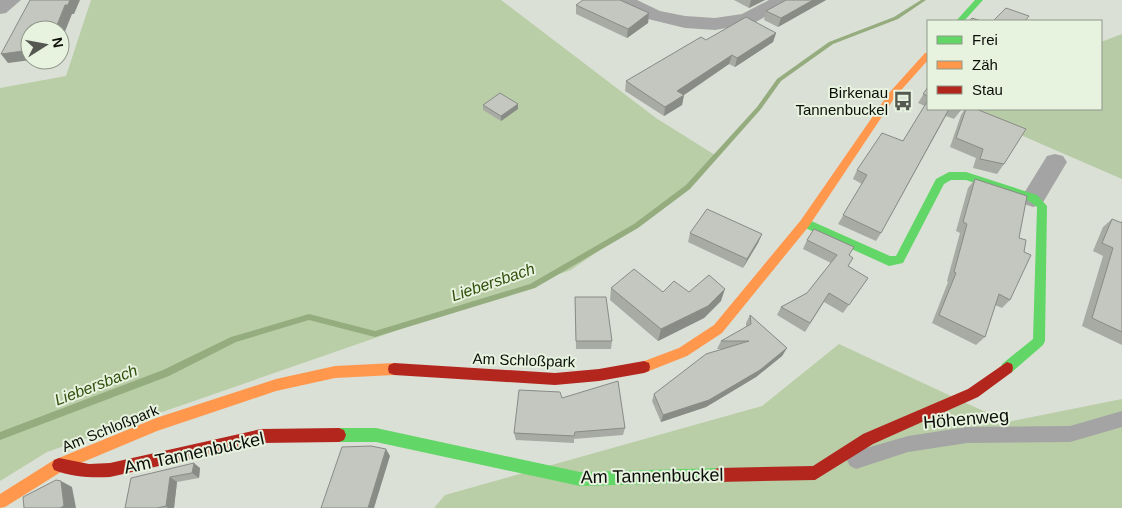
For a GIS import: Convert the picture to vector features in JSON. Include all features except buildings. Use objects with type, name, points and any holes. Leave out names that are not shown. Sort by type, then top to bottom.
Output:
[{"type":"street","points":[[0,9],[12,0]]},
{"type":"street","points":[[623,0],[654,15],[685,22],[715,24],[747,19],[782,0]]},
{"type":"street","points":[[961,20],[979,0]]},
{"type":"street","name":"Am Schloßpark","points":[[0,502],[59,466],[156,425],[276,384],[335,372],[399,368],[555,379],[598,375],[640,368],[682,352],[718,329],[738,308],[805,223],[892,95],[927,56]]},
{"type":"street","points":[[1033,198],[1055,162]]},
{"type":"street","points":[[805,223],[889,260],[896,261],[900,257],[940,182],[945,177],[966,176],[1033,198],[1042,206],[1040,341],[1021,358],[973,393],[868,439],[815,473]]},
{"type":"street","name":"Am Tannenbuckel","points":[[59,466],[89,471],[110,470],[260,436],[376,435],[580,478],[815,473]]},
{"type":"lane","name":"Höhenweg","points":[[815,473],[908,444],[967,435],[1070,434],[1122,419]]},
{"type":"green space","points":[[91,0],[501,0],[656,118],[715,155],[672,200],[571,270],[47,452],[0,481],[0,88],[66,76],[68,70],[70,70],[70,64]]},
{"type":"green space","points":[[1122,34],[1122,179],[972,114],[976,110],[1102,110],[1102,42]]},
{"type":"green space","points":[[839,344],[1007,422],[1122,399],[1122,508],[434,508],[445,495],[762,406]]},
{"type":"waterway","name":"Liebersbach","points":[[0,436],[166,373],[234,339],[309,317],[375,334],[532,286],[636,226],[688,187],[759,108],[779,80],[831,43],[896,18],[924,0]]},
{"type":"traffic: fast","points":[[961,20],[979,0]]},
{"type":"traffic: fast","points":[[805,223],[889,261],[899,260],[940,182],[949,176],[966,176],[1033,198],[1042,206],[1039,341],[1007,368]]},
{"type":"traffic: fast","points":[[339,435],[376,435],[580,479],[718,475]]},
{"type":"traffic: slow","points":[[644,367],[683,352],[718,329],[805,223],[892,95],[927,56]]},
{"type":"traffic: slow","points":[[0,502],[59,465],[156,425],[276,385],[335,372],[394,369]]},
{"type":"traffic: jam","points":[[394,369],[555,379],[599,375],[644,367]]},
{"type":"traffic: jam","points":[[718,475],[815,473],[868,439],[973,393],[1007,368]]},
{"type":"traffic: jam","points":[[59,465],[89,471],[110,470],[261,436],[339,435]]},
{"type":"place","name":"Birkenau Tannenbuckel","points":[[903,101]]}]
